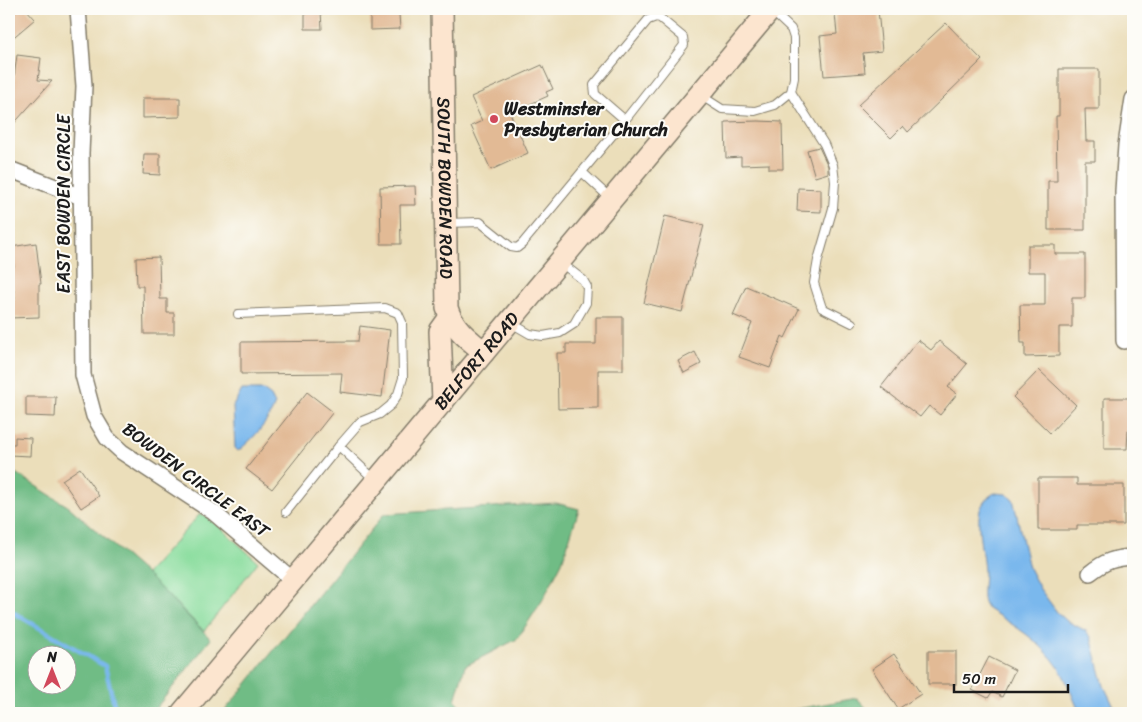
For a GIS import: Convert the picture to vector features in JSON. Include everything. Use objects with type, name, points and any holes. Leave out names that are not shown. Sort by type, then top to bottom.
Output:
[{"type":"main road","name":"SOUTH BOWDEN ROAD","points":[[442,9],[446,308],[458,330],[484,352]]},
{"type":"main road","name":"BELFORT ROAD","points":[[187,708],[771,9]]},
{"type":"main road","points":[[443,402],[440,331],[450,317]]},
{"type":"street","name":"EAST BOWDEN CIRCLE","points":[[78,9],[84,86],[81,197],[83,375],[88,400]]},
{"type":"street","points":[[1124,341],[1123,191],[1126,145],[1133,99]]},
{"type":"street","points":[[9,169],[81,197]]},
{"type":"street","name":"BOWDEN CIRCLE EAST","points":[[88,400],[94,416],[107,438],[122,452],[213,512],[294,581]]},
{"type":"street","points":[[1090,573],[1103,562],[1133,557]]},
{"type":"lane","points":[[700,94],[722,109],[755,111],[775,104],[791,92],[794,78],[794,38],[791,29],[771,9]]},
{"type":"lane","points":[[445,223],[480,222],[511,247],[517,248],[625,120],[684,45],[683,37],[660,18],[656,17],[648,20],[594,85],[595,94],[625,120]]},
{"type":"lane","points":[[791,92],[824,144],[833,165],[835,182],[833,208],[818,260],[814,283],[822,308],[850,322]]},
{"type":"lane","points":[[582,172],[612,199]]},
{"type":"lane","points":[[510,322],[530,334],[543,336],[560,333],[574,324],[586,303],[587,287],[583,280],[560,262]]},
{"type":"lane","points":[[238,314],[385,308],[398,313],[402,322],[403,378],[398,394],[391,405],[380,414],[360,422],[286,512]]},
{"type":"lane","points":[[339,446],[377,481]]},
{"type":"green space","points":[[9,469],[69,507],[146,574],[211,639],[152,713],[9,713]]},
{"type":"green space","points":[[556,503],[579,509],[562,562],[542,601],[517,639],[465,666],[455,700],[466,713],[223,713],[384,514]]},
{"type":"green space","points":[[200,514],[209,517],[258,562],[204,631],[146,574]]},
{"type":"green space","points":[[857,698],[871,713],[775,713]]},
{"type":"water","points":[[242,390],[263,390],[271,396],[275,404],[260,430],[238,451],[235,448],[233,406]]},
{"type":"water","points":[[995,493],[1006,494],[1013,499],[1029,568],[1040,589],[1057,612],[1067,621],[1086,631],[1091,637],[1104,686],[1117,713],[1080,713],[1065,679],[1052,658],[1036,642],[988,609],[985,604],[983,599],[984,572],[979,517],[984,502]]},
{"type":"building","points":[[19,9],[26,9],[35,19],[9,41],[9,17]]},
{"type":"building","points":[[370,9],[390,9],[390,14],[399,14],[400,29],[370,30]]},
{"type":"building","points":[[878,10],[882,51],[863,53],[865,73],[824,76],[820,36],[837,34],[835,14]]},
{"type":"building","points":[[321,11],[322,29],[305,29],[305,12]]},
{"type":"building","points":[[946,23],[982,60],[908,132],[903,126],[891,138],[858,105]]},
{"type":"building","points":[[17,55],[41,58],[38,80],[52,81],[9,129],[9,90],[13,85]]},
{"type":"building","points":[[542,65],[553,89],[546,92],[548,96],[510,113],[528,153],[491,170],[471,126],[482,121],[471,97]]},
{"type":"building","points":[[1059,69],[1099,69],[1099,109],[1085,109],[1086,141],[1095,141],[1095,161],[1085,161],[1085,230],[1048,230],[1048,181],[1057,181],[1056,116],[1059,116]]},
{"type":"building","points":[[143,98],[180,98],[180,117],[143,118]]},
{"type":"building","points":[[725,122],[782,122],[783,169],[769,169],[769,164],[741,165],[741,157],[726,158]]},
{"type":"building","points":[[819,147],[828,166],[828,173],[815,177],[807,150]]},
{"type":"building","points":[[144,154],[160,154],[160,175],[143,174]]},
{"type":"building","points":[[415,186],[416,205],[400,205],[401,244],[381,244],[380,187]]},
{"type":"building","points":[[798,188],[821,189],[821,212],[797,211]]},
{"type":"building","points":[[665,216],[704,225],[682,312],[644,303]]},
{"type":"building","points":[[36,243],[41,284],[39,284],[39,317],[9,318],[9,299],[15,299],[10,267],[14,267],[11,247]]},
{"type":"building","points":[[1028,245],[1055,245],[1055,254],[1085,254],[1085,298],[1072,298],[1072,327],[1059,327],[1059,356],[1025,357],[1025,343],[1021,343],[1020,305],[1045,305],[1045,272],[1028,272]]},
{"type":"building","points":[[159,257],[160,299],[167,299],[167,313],[174,313],[174,334],[144,334],[143,286],[137,286],[136,258]]},
{"type":"building","points":[[746,286],[799,309],[785,338],[782,336],[770,368],[739,357],[752,323],[733,315]]},
{"type":"building","points":[[596,317],[623,317],[623,370],[598,370],[598,408],[558,409],[557,353],[566,353],[566,344],[596,344]]},
{"type":"building","points":[[360,326],[390,330],[382,397],[340,392],[342,373],[241,374],[241,342],[358,341]]},
{"type":"building","points":[[918,340],[931,350],[939,341],[967,364],[948,387],[957,394],[940,415],[929,406],[920,417],[881,387]]},
{"type":"building","points":[[695,352],[701,364],[684,373],[678,361]]},
{"type":"building","points":[[1039,370],[1076,405],[1050,433],[1013,397]]},
{"type":"building","points":[[307,392],[333,412],[272,489],[246,469]]},
{"type":"building","points":[[26,397],[56,397],[55,417],[26,416]]},
{"type":"building","points":[[1104,398],[1133,398],[1133,430],[1128,430],[1127,449],[1104,449]]},
{"type":"building","points":[[15,437],[31,438],[30,456],[9,455],[9,444],[15,444]]},
{"type":"building","points":[[80,468],[99,496],[81,508],[62,480]]},
{"type":"building","points":[[1038,478],[1077,478],[1077,485],[1124,485],[1124,525],[1077,525],[1077,530],[1038,530]]},
{"type":"building","points":[[928,651],[956,651],[956,684],[928,684]]},
{"type":"building","points":[[894,654],[921,694],[898,709],[872,669]]},
{"type":"building","points":[[989,657],[1015,670],[1002,697],[992,692],[988,698],[972,690]]},
{"type":"waterway","points":[[9,610],[105,666],[116,713]]},
{"type":"place","name":"Westminster Presbyterian Church","points":[[494,119]]}]
